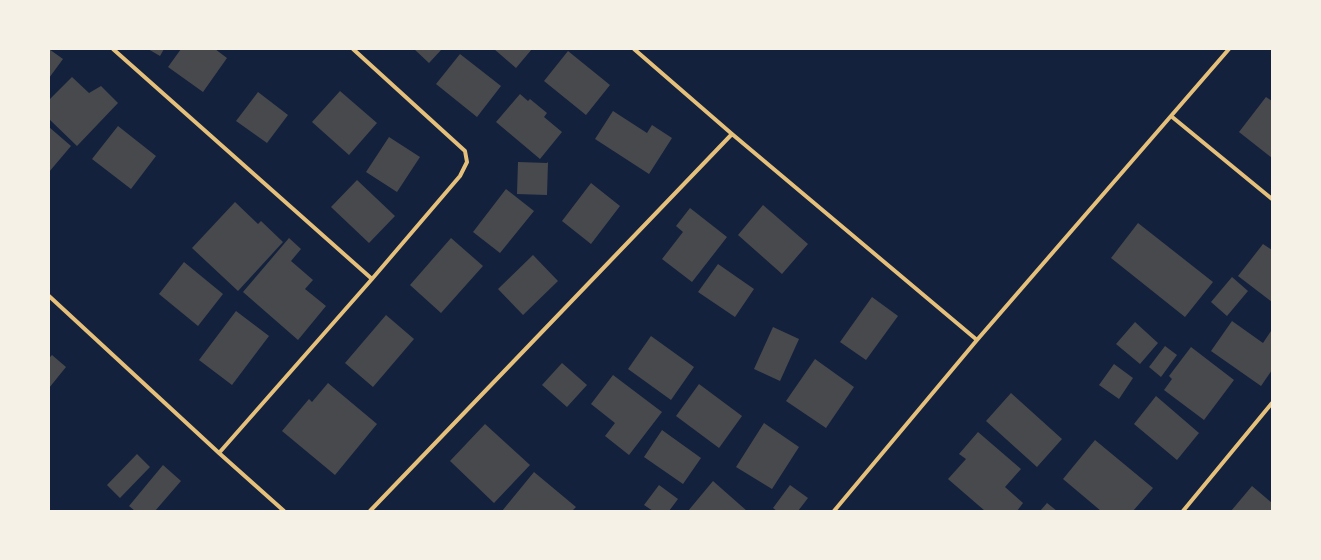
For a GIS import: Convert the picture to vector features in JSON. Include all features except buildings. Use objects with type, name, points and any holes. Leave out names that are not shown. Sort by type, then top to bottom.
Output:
[{"type":"street","points":[[112,49],[372,279]]},
{"type":"street","points":[[219,453],[372,279],[460,176],[466,162],[465,151],[353,49]]},
{"type":"street","points":[[634,49],[732,134],[977,340]]},
{"type":"street","points":[[834,511],[977,340],[1229,49]]},
{"type":"street","points":[[1171,116],[1272,199]]},
{"type":"street","points":[[370,511],[732,134]]},
{"type":"street","points":[[49,296],[284,511]]},
{"type":"street","points":[[1183,511],[1272,403]]}]
